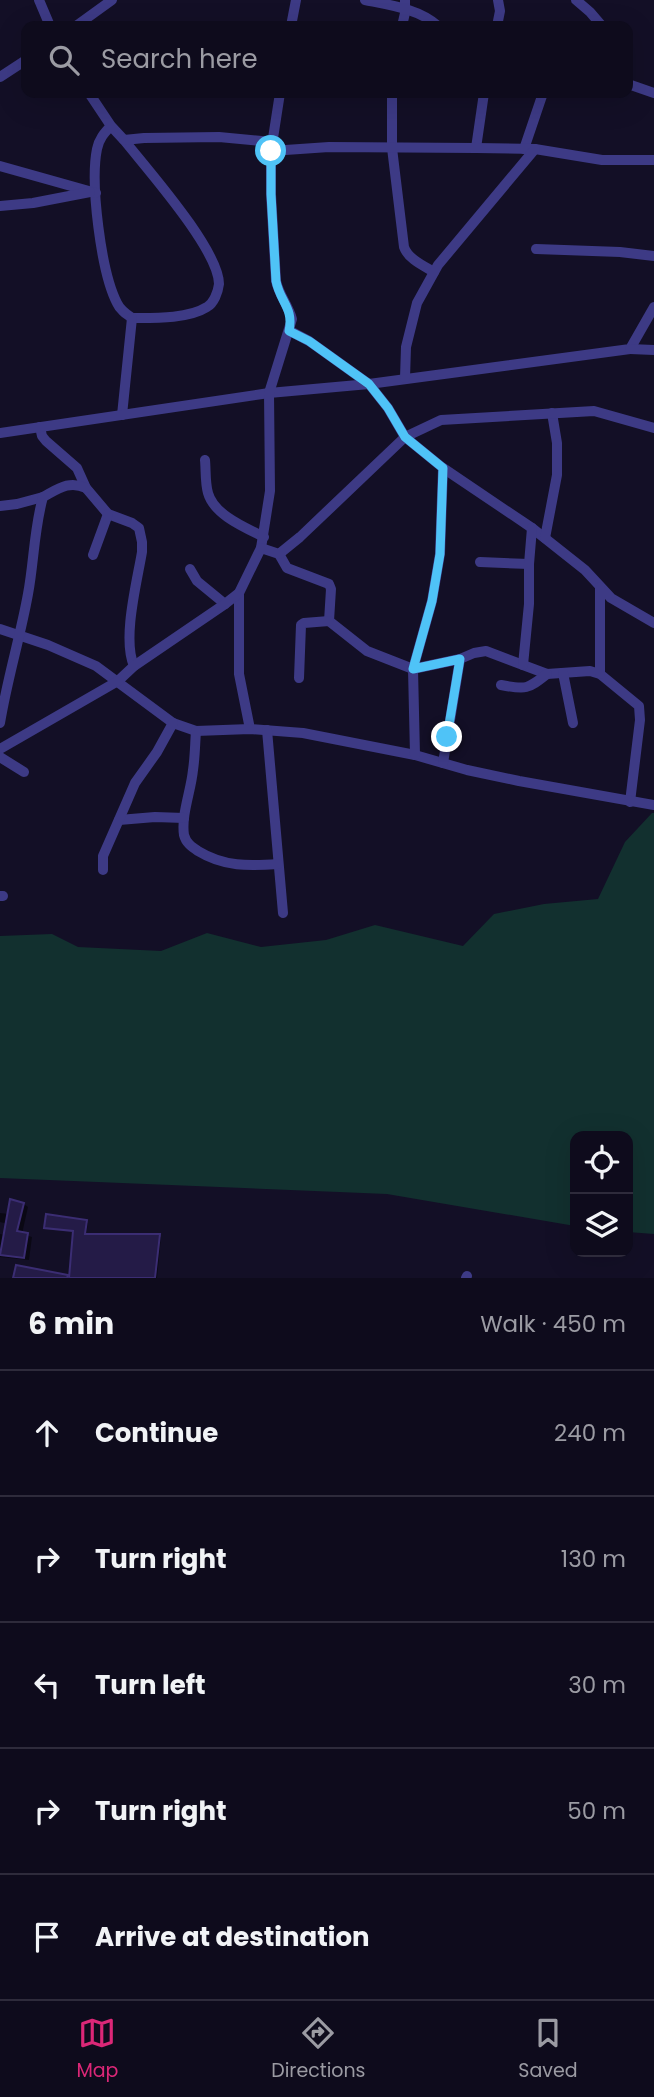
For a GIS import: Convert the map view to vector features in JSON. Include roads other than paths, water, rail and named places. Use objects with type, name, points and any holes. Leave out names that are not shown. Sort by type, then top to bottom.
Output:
[{"type":"street","points":[[40,0],[48,21]]},
{"type":"street","points":[[83,21],[112,0]]},
{"type":"street","points":[[293,21],[296,0]]},
{"type":"street","points":[[365,0],[405,4],[432,21]]},
{"type":"street","points":[[498,0],[498,21]]},
{"type":"street","points":[[576,0],[597,21]]},
{"type":"street","points":[[0,77],[21,63]]},
{"type":"street","points":[[633,86],[654,93]]},
{"type":"street","points":[[92,98],[111,126],[204,244],[219,282],[216,296],[208,307],[167,318],[132,318],[118,305],[104,262],[94,192],[96,150],[100,139],[111,126]]},
{"type":"street","points":[[250,729],[239,674],[239,593],[263,543],[270,491],[269,393],[292,319],[279,294],[276,281],[271,147],[279,98]]},
{"type":"street","points":[[392,98],[392,148],[405,252],[434,272]]},
{"type":"street","points":[[475,148],[483,98]]},
{"type":"street","points":[[405,378],[406,347],[417,303],[434,272],[529,149],[542,98]]},
{"type":"street","points":[[124,140],[219,137],[271,147],[529,149],[602,160],[654,160]]},
{"type":"street","points":[[0,166],[94,192]]},
{"type":"street","points":[[0,206],[94,192]]},
{"type":"street","points":[[536,249],[654,256]]},
{"type":"street","points":[[630,349],[654,306]]},
{"type":"street","points":[[122,415],[132,318]]},
{"type":"street","points":[[289,331],[309,341],[369,384],[388,408],[405,437],[443,468],[545,538],[585,570],[611,598],[654,623]]},
{"type":"street","points":[[0,433],[269,393],[369,384],[630,349],[654,350]]},
{"type":"street","points":[[279,554],[405,437],[441,420],[594,411],[654,428]]},
{"type":"street","points":[[545,538],[557,475],[557,443],[552,413]]},
{"type":"street","points":[[40,427],[42,436],[77,468],[86,488],[108,514],[139,528],[142,542],[131,620],[130,651],[134,666]]},
{"type":"street","points":[[205,460],[208,496],[222,513],[279,554],[288,568],[329,584],[329,621]]},
{"type":"street","points":[[415,755],[413,669],[432,601],[440,554],[443,468]]},
{"type":"street","points":[[0,506],[43,497],[66,485],[78,484],[86,488]]},
{"type":"street","points":[[0,723],[33,569],[38,515],[43,497]]},
{"type":"street","points":[[93,555],[108,514]]},
{"type":"street","points":[[523,665],[532,528]]},
{"type":"street","points":[[480,562],[529,564]]},
{"type":"street","points":[[190,569],[197,581],[225,604]]},
{"type":"street","points":[[600,587],[600,674]]},
{"type":"street","points":[[0,749],[118,681],[134,666],[239,593]]},
{"type":"street","points":[[299,678],[301,625],[329,621],[367,651],[413,669],[486,651],[547,674],[590,671],[600,674],[639,706],[640,720],[630,802]]},
{"type":"street","points":[[0,629],[48,645],[96,666],[173,723],[196,731],[250,729],[303,733],[415,755],[519,781],[654,805]]},
{"type":"street","points":[[443,763],[460,659]]},
{"type":"street","points":[[563,673],[573,723]]},
{"type":"street","points":[[501,685],[532,687],[547,674]]},
{"type":"street","points":[[103,870],[103,856],[135,783],[173,723]]},
{"type":"street","points":[[267,730],[283,913]]},
{"type":"street","points":[[196,731],[193,770],[184,818],[187,844],[214,860],[237,865],[278,864]]},
{"type":"street","points":[[0,757],[24,772]]},
{"type":"street","points":[[119,820],[184,818]]}]
